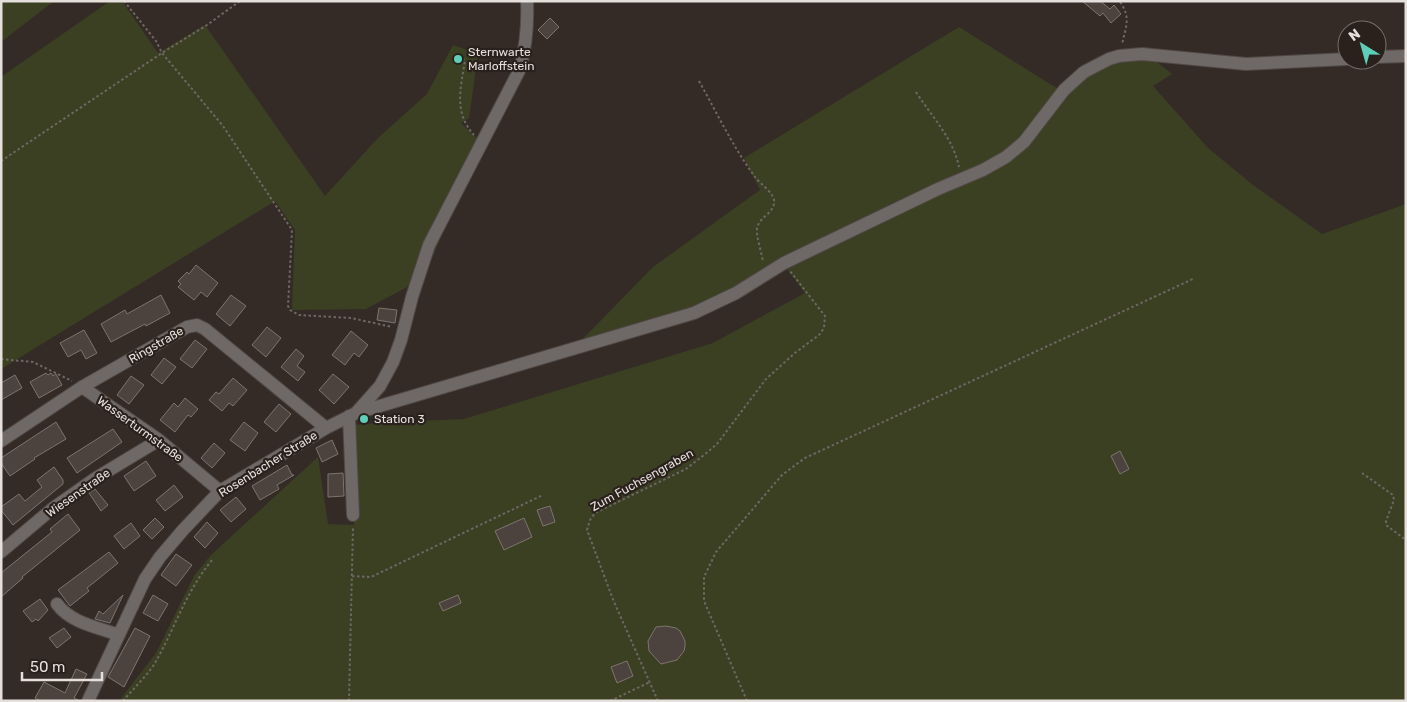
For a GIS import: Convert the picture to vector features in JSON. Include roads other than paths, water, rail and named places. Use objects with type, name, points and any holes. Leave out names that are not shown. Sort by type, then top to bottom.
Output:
[{"type":"street","name":"Rosenbacher Straße","points":[[88,701],[145,579],[160,557],[220,491],[353,414],[380,386],[393,362],[429,246],[520,69],[526,47],[528,28],[527,1]]},
{"type":"street","points":[[353,515],[353,414],[394,400],[694,313],[736,293],[784,263],[938,189],[983,170],[1006,157],[1024,142],[1064,90],[1084,72],[1099,63],[1119,56],[1142,54],[1246,64],[1337,59]]},
{"type":"street","points":[[1387,57],[1406,56]]},
{"type":"street","name":"Ringstraße","points":[[1,441],[82,387],[187,327],[197,325],[205,329],[326,428]]},
{"type":"street","points":[[380,386],[394,400]]},
{"type":"street","name":"Wasserturmstraße","points":[[82,387],[159,440],[220,491]]},
{"type":"street","name":"Wiesenstraße","points":[[1,552],[52,509],[96,478],[159,440]]},
{"type":"street","points":[[57,604],[64,613],[74,619],[118,635]]},
{"type":"place","name":"Sternwarte Marloffstein","points":[[458,59]]},
{"type":"place","name":"Station 3","points":[[364,419]]}]
